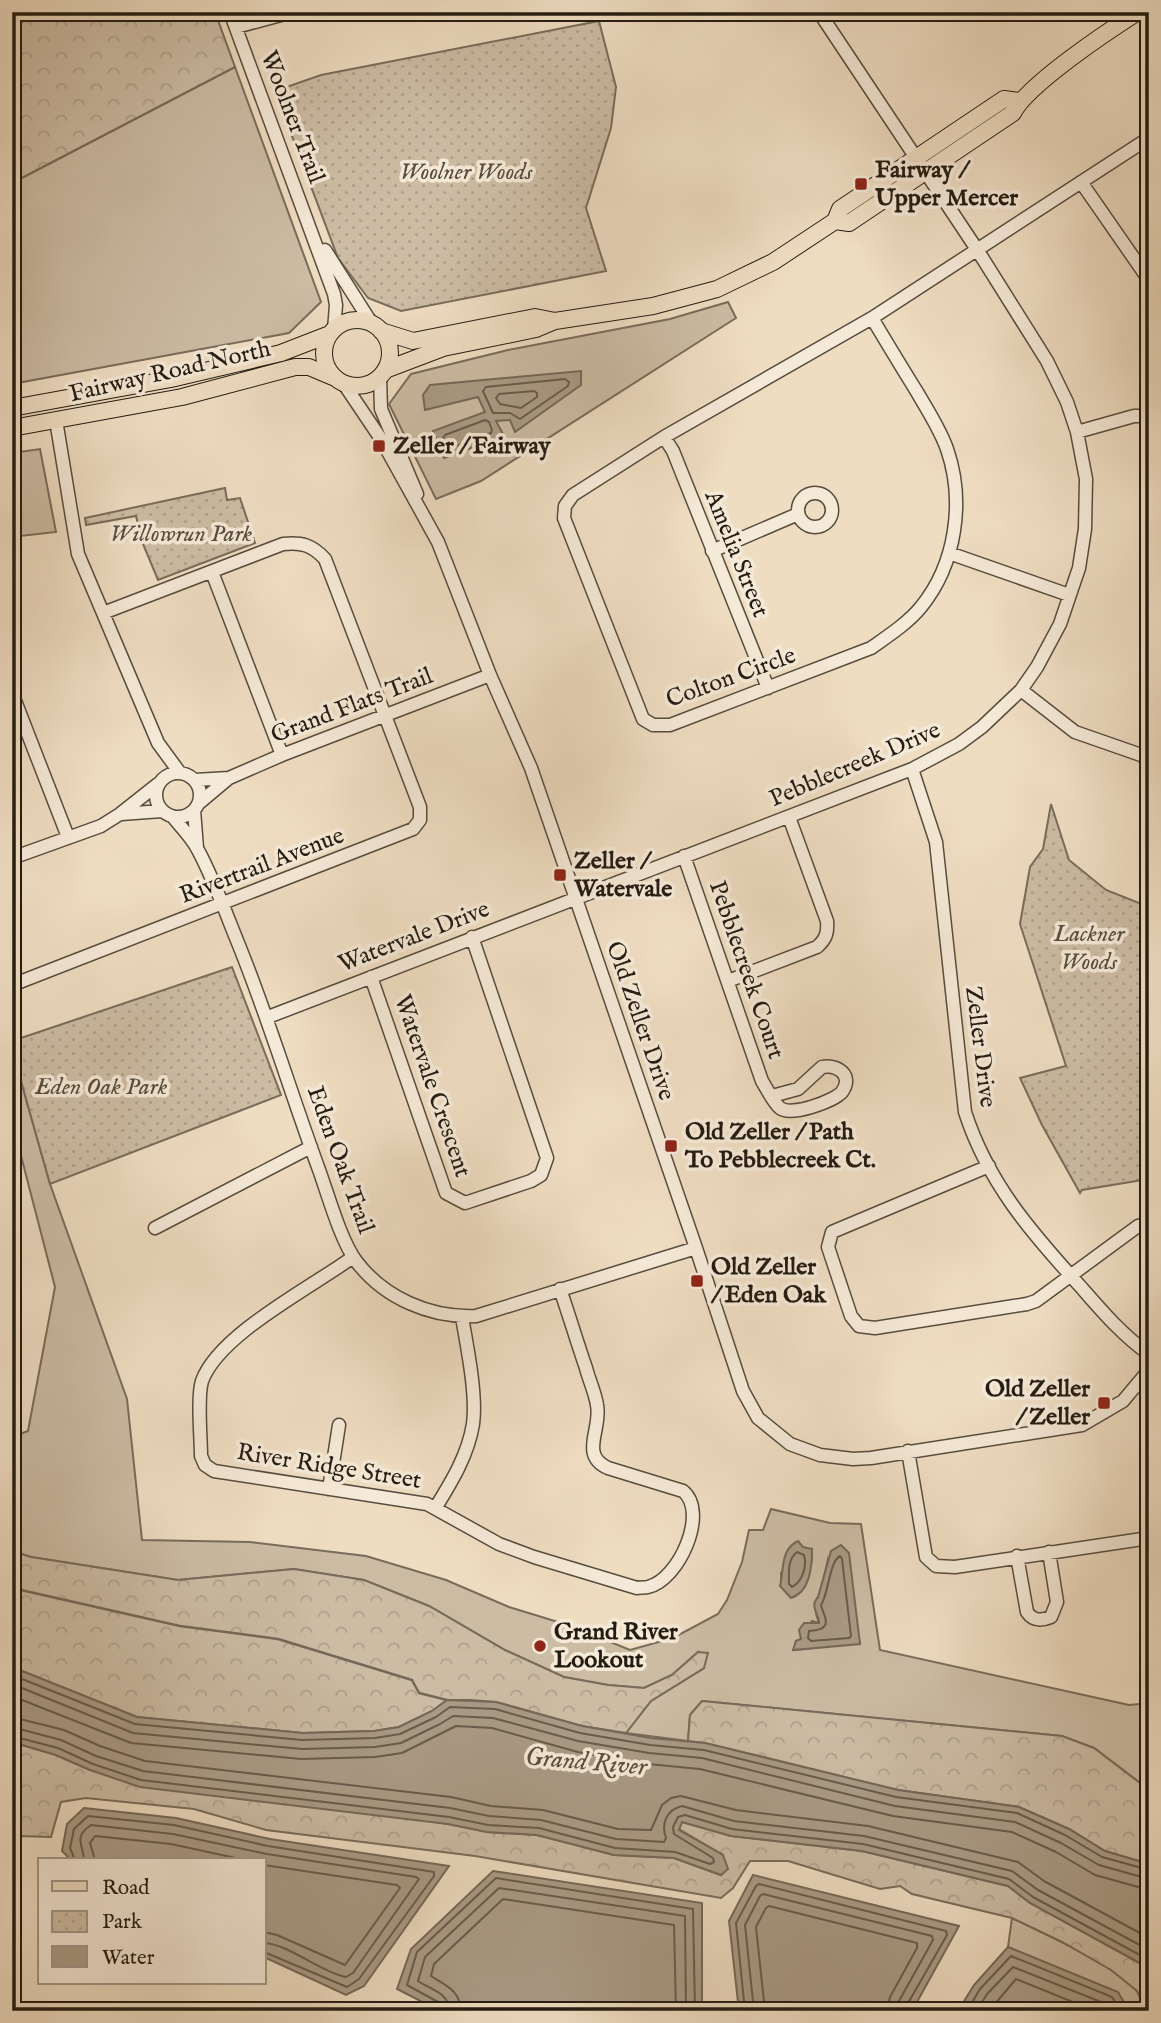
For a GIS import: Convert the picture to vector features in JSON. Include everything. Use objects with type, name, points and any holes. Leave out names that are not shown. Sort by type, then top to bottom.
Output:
[{"type":"main road","points":[[555,321],[535,317],[413,341],[352,321],[332,332],[325,345],[324,358],[328,370],[340,381],[358,386],[368,384],[432,351],[536,329],[555,321],[653,306],[717,289],[773,262],[835,221],[840,209],[920,165],[1004,99],[1019,101],[1138,12]]},
{"type":"main road","points":[[377,328],[388,344],[390,354],[383,374]]},
{"type":"main road","name":"Fairway Road North","points":[[12,408],[171,379],[281,353],[332,332]]},
{"type":"main road","name":"Fairway Road North","points":[[12,428],[182,397],[295,367],[309,367],[340,381]]},
{"type":"street","name":"Woolner Trail","points":[[230,12],[334,293],[336,305],[332,332]]},
{"type":"street","points":[[236,27],[292,12]]},
{"type":"street","name":"Pebblecreek Drive","points":[[575,897],[912,769],[959,744],[982,727],[1021,690],[1050,646],[1079,568],[1085,529],[1086,479],[1067,402],[1047,361],[978,251],[819,12]]},
{"type":"street","name":"Colton Circle","points":[[872,318],[937,426],[953,468],[955,525],[949,553],[937,582],[921,608],[896,631],[871,648],[670,725],[653,725],[643,719],[564,518],[565,506],[573,495],[664,437],[872,318],[1149,138]]},
{"type":"street","points":[[1081,182],[1149,280]]},
{"type":"street","name":"Woolner Trail","points":[[314,236],[377,328]]},
{"type":"street","name":"Old Zeller Drive","points":[[383,374],[381,409],[410,474],[425,518]]},
{"type":"street","name":"Old Zeller Drive","points":[[340,381],[372,423],[438,542],[490,675],[531,768],[743,1391],[758,1418],[790,1444],[820,1455],[853,1460],[1052,1431],[1082,1424],[1123,1401],[1149,1370]]},
{"type":"street","points":[[1076,432],[1135,416],[1149,416]]},
{"type":"street","points":[[56,420],[78,554],[158,743],[180,773],[195,780],[200,792],[196,807],[180,817],[167,813],[120,814]]},
{"type":"street","name":"Amelia Street","points":[[664,437],[673,451],[768,688]]},
{"type":"street","points":[[712,551],[798,514]]},
{"type":"street","points":[[103,613],[283,544],[307,544],[325,559],[385,716]]},
{"type":"street","points":[[949,553],[1069,595]]},
{"type":"street","points":[[212,572],[282,755]]},
{"type":"street","name":"Grand Flats Trail","points":[[195,780],[229,778],[490,675]]},
{"type":"street","points":[[1021,690],[1076,732],[1141,755],[1149,761]]},
{"type":"street","points":[[12,693],[19,728],[68,837]]},
{"type":"street","name":"Rivertrail Avenue","points":[[12,985],[413,829],[420,820],[420,807],[385,716]]},
{"type":"street","points":[[158,743],[160,781],[156,798],[167,813]]},
{"type":"street","name":"Zeller Drive","points":[[912,769],[936,842],[965,1112],[971,1131],[1001,1190],[1025,1225],[1120,1331],[1149,1354]]},
{"type":"street","points":[[12,858],[101,826],[160,781],[180,773]]},
{"type":"street","name":"Grand Flats Trail","points":[[196,807],[229,778]]},
{"type":"street","name":"Eden Oak Trail","points":[[196,807],[197,848]]},
{"type":"street","name":"Eden Oak Trail","points":[[167,813],[197,848],[223,905],[268,1017],[311,1147],[353,1257],[385,1290],[421,1309],[462,1317],[476,1316],[696,1248]]},
{"type":"street","points":[[728,981],[817,947],[828,931],[827,921],[789,817]]},
{"type":"street","name":"Pebblecreek Court","points":[[684,856],[762,1081],[772,1096],[781,1109],[789,1112],[835,1097],[845,1086],[845,1078],[842,1069],[822,1067],[798,1089],[772,1096]]},
{"type":"street","name":"Watervale Drive","points":[[268,1017],[575,897]]},
{"type":"street","name":"Watervale Crescent","points":[[371,977],[446,1193],[465,1203],[531,1181],[541,1175],[547,1158],[472,937]]},
{"type":"street","points":[[155,1228],[311,1147]]},
{"type":"street","points":[[989,1166],[832,1232],[828,1247],[851,1316],[859,1326],[876,1328],[1016,1307],[1036,1301],[1138,1227],[1149,1223]]},
{"type":"street","name":"River Ridge Street","points":[[353,1257],[296,1294],[225,1346],[209,1365],[201,1384],[201,1456],[205,1465],[214,1471],[436,1507]]},
{"type":"street","points":[[462,1317],[473,1402],[473,1423],[461,1463],[436,1507],[499,1544],[637,1588],[649,1587],[677,1563],[692,1529],[694,1507],[690,1497],[673,1487],[608,1468],[593,1457],[597,1405],[560,1289]]},
{"type":"street","points":[[329,1489],[339,1425]]},
{"type":"street","points":[[908,1451],[926,1557],[936,1566],[946,1568],[1149,1538]]},
{"type":"street","points":[[1017,1556],[1027,1612],[1033,1619],[1042,1620],[1051,1617],[1056,1609],[1049,1552]]},
{"type":"green space","points":[[12,12],[215,12],[235,67],[12,183]]},
{"type":"green space","name":"Woolner Woods","points":[[599,21],[616,87],[611,128],[586,208],[606,271],[401,311],[368,298],[338,258],[275,91],[321,75]]},
{"type":"green space","points":[[235,67],[321,302],[289,333],[12,384],[12,183]]},
{"type":"green space","points":[[728,302],[736,318],[481,481],[436,499],[389,404],[411,374],[508,350],[670,319]]},
{"type":"green space","points":[[40,449],[56,532],[12,537],[12,453]]},
{"type":"green space","name":"Willowrun Park","points":[[225,488],[227,500],[240,498],[255,543],[158,580],[143,544],[136,516],[86,525],[85,518]]},
{"type":"green space","name":"Lackner Woods","points":[[1051,804],[1069,860],[1106,890],[1149,907],[1149,1179],[1082,1190],[1080,1193],[1042,1125],[1020,1078],[1066,1066],[1020,924],[1030,867],[1043,849]]},
{"type":"green space","name":"Eden Oak Park","points":[[232,967],[281,1095],[50,1184],[12,1041]]},
{"type":"green space","points":[[12,1049],[50,1184],[127,1399],[142,1540],[250,1542],[366,1556],[446,1580],[509,1607],[571,1626],[630,1650],[673,1638],[718,1614],[727,1600],[742,1562],[749,1530],[763,1530],[771,1509],[830,1523],[861,1524],[880,1650],[1129,1705],[1149,1703],[1149,1785],[1144,1786],[1094,1748],[1062,1736],[702,1701],[690,1715],[688,1741],[626,1733],[651,1701],[704,1668],[698,1652],[672,1675],[644,1688],[608,1685],[564,1677],[505,1650],[429,1606],[364,1580],[294,1569],[178,1580],[31,1557],[12,1551],[12,1437],[28,1431],[55,1287],[12,1121]],"holes":[[[811,1549],[812,1560],[800,1590],[785,1590],[781,1586],[781,1573]],[[828,1559],[860,1643],[794,1650],[796,1641],[801,1639],[812,1621],[819,1623],[816,1614]]]},
{"type":"green space","points":[[12,1551],[31,1557],[178,1580],[294,1569],[364,1580],[429,1606],[505,1650],[564,1677],[608,1685],[644,1688],[672,1675],[698,1652],[708,1653],[704,1668],[651,1701],[626,1733],[582,1726],[496,1702],[471,1700],[447,1700],[432,1711],[399,1727],[374,1731],[303,1733],[137,1717],[12,1667]]},
{"type":"green space","points":[[702,1701],[1062,1736],[1094,1748],[1144,1786],[1149,1785],[1149,1864],[1105,1851],[1069,1829],[1019,1807],[898,1790],[688,1741],[690,1715]]},
{"type":"green space","points":[[12,1742],[56,1755],[90,1770],[487,1832],[537,1835],[614,1855],[674,1858],[721,1875],[723,1855],[679,1829],[682,1822],[731,1836],[862,1851],[1008,1886],[1030,1903],[1147,1967],[1149,2011],[1146,2011],[1137,1991],[1111,1970],[1012,1918],[912,1894],[900,1886],[880,1889],[788,1861],[750,1861],[733,1888],[721,1898],[475,1856],[266,1830],[194,1809],[86,1798],[61,1802],[51,1837],[19,1836],[12,1846]]},
{"type":"green space","points":[[1012,1918],[1112,1970],[1137,1991],[1146,2011],[1129,2011],[1117,1992],[1008,1947]]},
{"type":"water","points":[[581,371],[581,385],[515,432],[510,420],[496,421],[504,436],[444,458],[433,431],[485,412],[478,397],[425,410],[423,395],[430,385]]},
{"type":"water","points":[[798,1541],[803,1547],[812,1549],[811,1563],[806,1585],[791,1598],[780,1586],[785,1555]]},
{"type":"water","points":[[841,1545],[849,1553],[860,1644],[793,1650],[796,1641],[801,1639],[799,1630],[804,1623],[819,1623],[814,1604],[831,1551]]},
{"type":"water","name":"Grand River","points":[[12,1667],[137,1717],[303,1733],[374,1731],[399,1727],[432,1711],[447,1700],[496,1702],[582,1726],[651,1738],[705,1743],[898,1790],[1019,1807],[1069,1829],[1105,1851],[1149,1864],[1149,1973],[1147,1967],[1030,1903],[1008,1886],[862,1851],[731,1836],[682,1822],[679,1830],[723,1855],[728,1869],[721,1875],[674,1858],[614,1855],[537,1835],[487,1832],[448,1824],[140,1787],[56,1755],[12,1742]]},
{"type":"water","points":[[84,1808],[176,1818],[270,1839],[449,1866],[364,1986],[346,1995],[266,1958],[266,1858],[69,1858],[62,1851],[67,1824]]},
{"type":"water","points":[[493,1871],[702,1903],[702,2011],[440,2011],[397,1989],[411,1949]]},
{"type":"water","points":[[753,1875],[959,1926],[912,2011],[739,2011],[729,1921]]},
{"type":"water","points":[[1008,1947],[1118,1992],[1129,2011],[958,2011],[974,1985]]},
{"type":"waterway","points":[[12,1588],[180,1626],[278,1639],[412,1680],[419,1693],[447,1700]]},
{"type":"place","name":"Fairway / Upper Mercer","points":[[861,184]]},
{"type":"place","name":"Zeller / Fairway","points":[[379,446]]},
{"type":"place","name":"Zeller / Watervale","points":[[560,875]]},
{"type":"place","name":"Old Zeller / Path To Pebblecreek Ct.","points":[[671,1146]]},
{"type":"place","name":"Old Zeller / Eden Oak","points":[[697,1281]]},
{"type":"place","name":"Old Zeller / Zeller","points":[[1104,1403]]},
{"type":"place","name":"Grand River Lookout","points":[[540,1646]]}]
